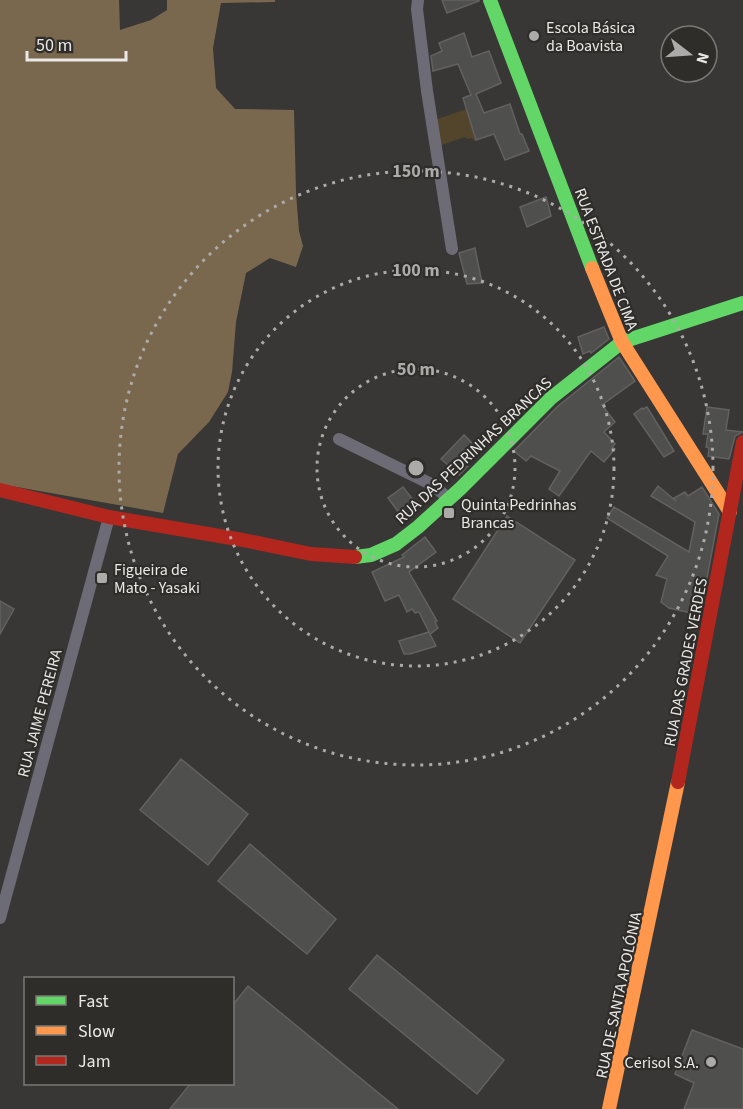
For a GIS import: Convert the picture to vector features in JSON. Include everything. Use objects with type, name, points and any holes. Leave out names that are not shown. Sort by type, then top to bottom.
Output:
[{"type":"street","points":[[418,0],[417,9],[427,91],[452,249]]},
{"type":"street","name":"RUA ESTRADA DE CIMA","points":[[490,0],[606,306],[622,342],[730,512]]},
{"type":"street","name":"RUA DAS PEDRINHAS BRANCAS","points":[[0,490],[109,517],[243,540],[311,555],[350,558],[371,555],[396,544],[418,527],[551,398],[622,342],[743,303]]},
{"type":"street","points":[[339,439],[433,485],[449,499]]},
{"type":"street","name":"RUA DAS GRADES VERDES","points":[[658,887],[699,683],[743,442]]},
{"type":"street","name":"RUA JAIME PEREIRA","points":[[0,918],[109,517]]},
{"type":"street","name":"RUA DE SANTA APOLÓNIA","points":[[609,1109],[658,887]]},
{"type":"shaded area","points":[[0,0],[119,0],[120,30],[151,20],[167,10],[167,0],[275,0],[275,2],[221,3],[213,48],[216,88],[235,109],[294,110],[296,193],[299,231],[303,246],[296,267],[270,258],[246,273],[236,322],[228,392],[209,422],[178,454],[163,513],[0,484]]},
{"type":"shaded area","points":[[466,109],[476,140],[465,137],[439,146],[435,120]]},
{"type":"building","points":[[442,0],[479,0],[479,1],[447,13]]},
{"type":"building","points":[[464,33],[472,57],[489,51],[501,83],[476,94],[484,113],[510,104],[520,134],[529,151],[505,160],[494,134],[476,140],[463,98],[471,95],[458,64],[433,71],[431,56],[442,51],[439,43]]},
{"type":"building","points":[[546,197],[551,216],[527,227],[520,207]]},
{"type":"building","points":[[475,248],[482,283],[467,284],[459,253]]},
{"type":"building","points":[[604,327],[609,339],[591,353],[590,351],[583,354],[578,337]]},
{"type":"building","points":[[619,357],[635,381],[602,405],[615,422],[604,432],[615,444],[612,447],[615,449],[604,462],[591,451],[559,496],[549,489],[560,471],[531,456],[526,461],[514,451],[558,406]]},
{"type":"building","points":[[647,407],[674,451],[664,457],[634,414]]},
{"type":"building","points":[[707,407],[729,410],[726,430],[743,432],[735,436],[729,459],[708,456],[709,448],[706,447],[708,434],[703,434]]},
{"type":"building","points":[[464,435],[478,449],[464,463],[468,466],[459,475],[441,459]]},
{"type":"building","points":[[658,486],[676,501],[674,498],[685,492],[688,496],[702,487],[719,514],[700,615],[669,608],[661,602],[667,579],[656,575],[668,556],[607,518],[614,507],[689,552],[695,522],[651,496]]},
{"type":"building","points":[[403,487],[417,505],[402,517],[388,498]]},
{"type":"building","points":[[507,516],[575,560],[520,643],[453,599]]},
{"type":"building","points":[[425,537],[436,552],[409,572],[437,621],[435,622],[438,628],[430,634],[419,612],[415,613],[412,609],[407,612],[399,595],[385,601],[372,572],[404,557],[402,555]]},
{"type":"building","points":[[0,601],[14,609],[0,634]]},
{"type":"building","points":[[429,632],[436,646],[404,654],[399,641]]},
{"type":"building","points":[[181,759],[248,814],[208,865],[140,810]]},
{"type":"building","points":[[250,844],[336,919],[307,954],[218,881]]},
{"type":"building","points":[[377,955],[504,1060],[477,1094],[349,989]]},
{"type":"building","points":[[248,986],[398,1109],[170,1109],[189,1085],[234,1085],[234,1004]]},
{"type":"building","name":"Cerisol S.A.","points":[[692,1030],[743,1049],[743,1109],[684,1109],[694,1083],[675,1074]]},
{"type":"traffic: fast","points":[[490,0],[592,268]]},
{"type":"traffic: fast","points":[[355,557],[371,555],[396,544],[418,527],[461,488],[551,398],[622,342],[743,303]]},
{"type":"traffic: slow","points":[[592,268],[622,342],[730,512]]},
{"type":"traffic: slow","points":[[609,1109],[678,782]]},
{"type":"traffic: jam","points":[[678,782],[743,442]]},
{"type":"traffic: jam","points":[[0,490],[109,517],[311,554],[355,557]]},
{"type":"place","name":"Escola Básica da Boavista","points":[[534,36]]},
{"type":"place","name":"Quinta Pedrinhas Brancas","points":[[449,513]]},
{"type":"place","name":"Figueira de Mato - Yasaki","points":[[102,578]]},
{"type":"place","name":"Cerisol S.A.","points":[[711,1062]]}]
